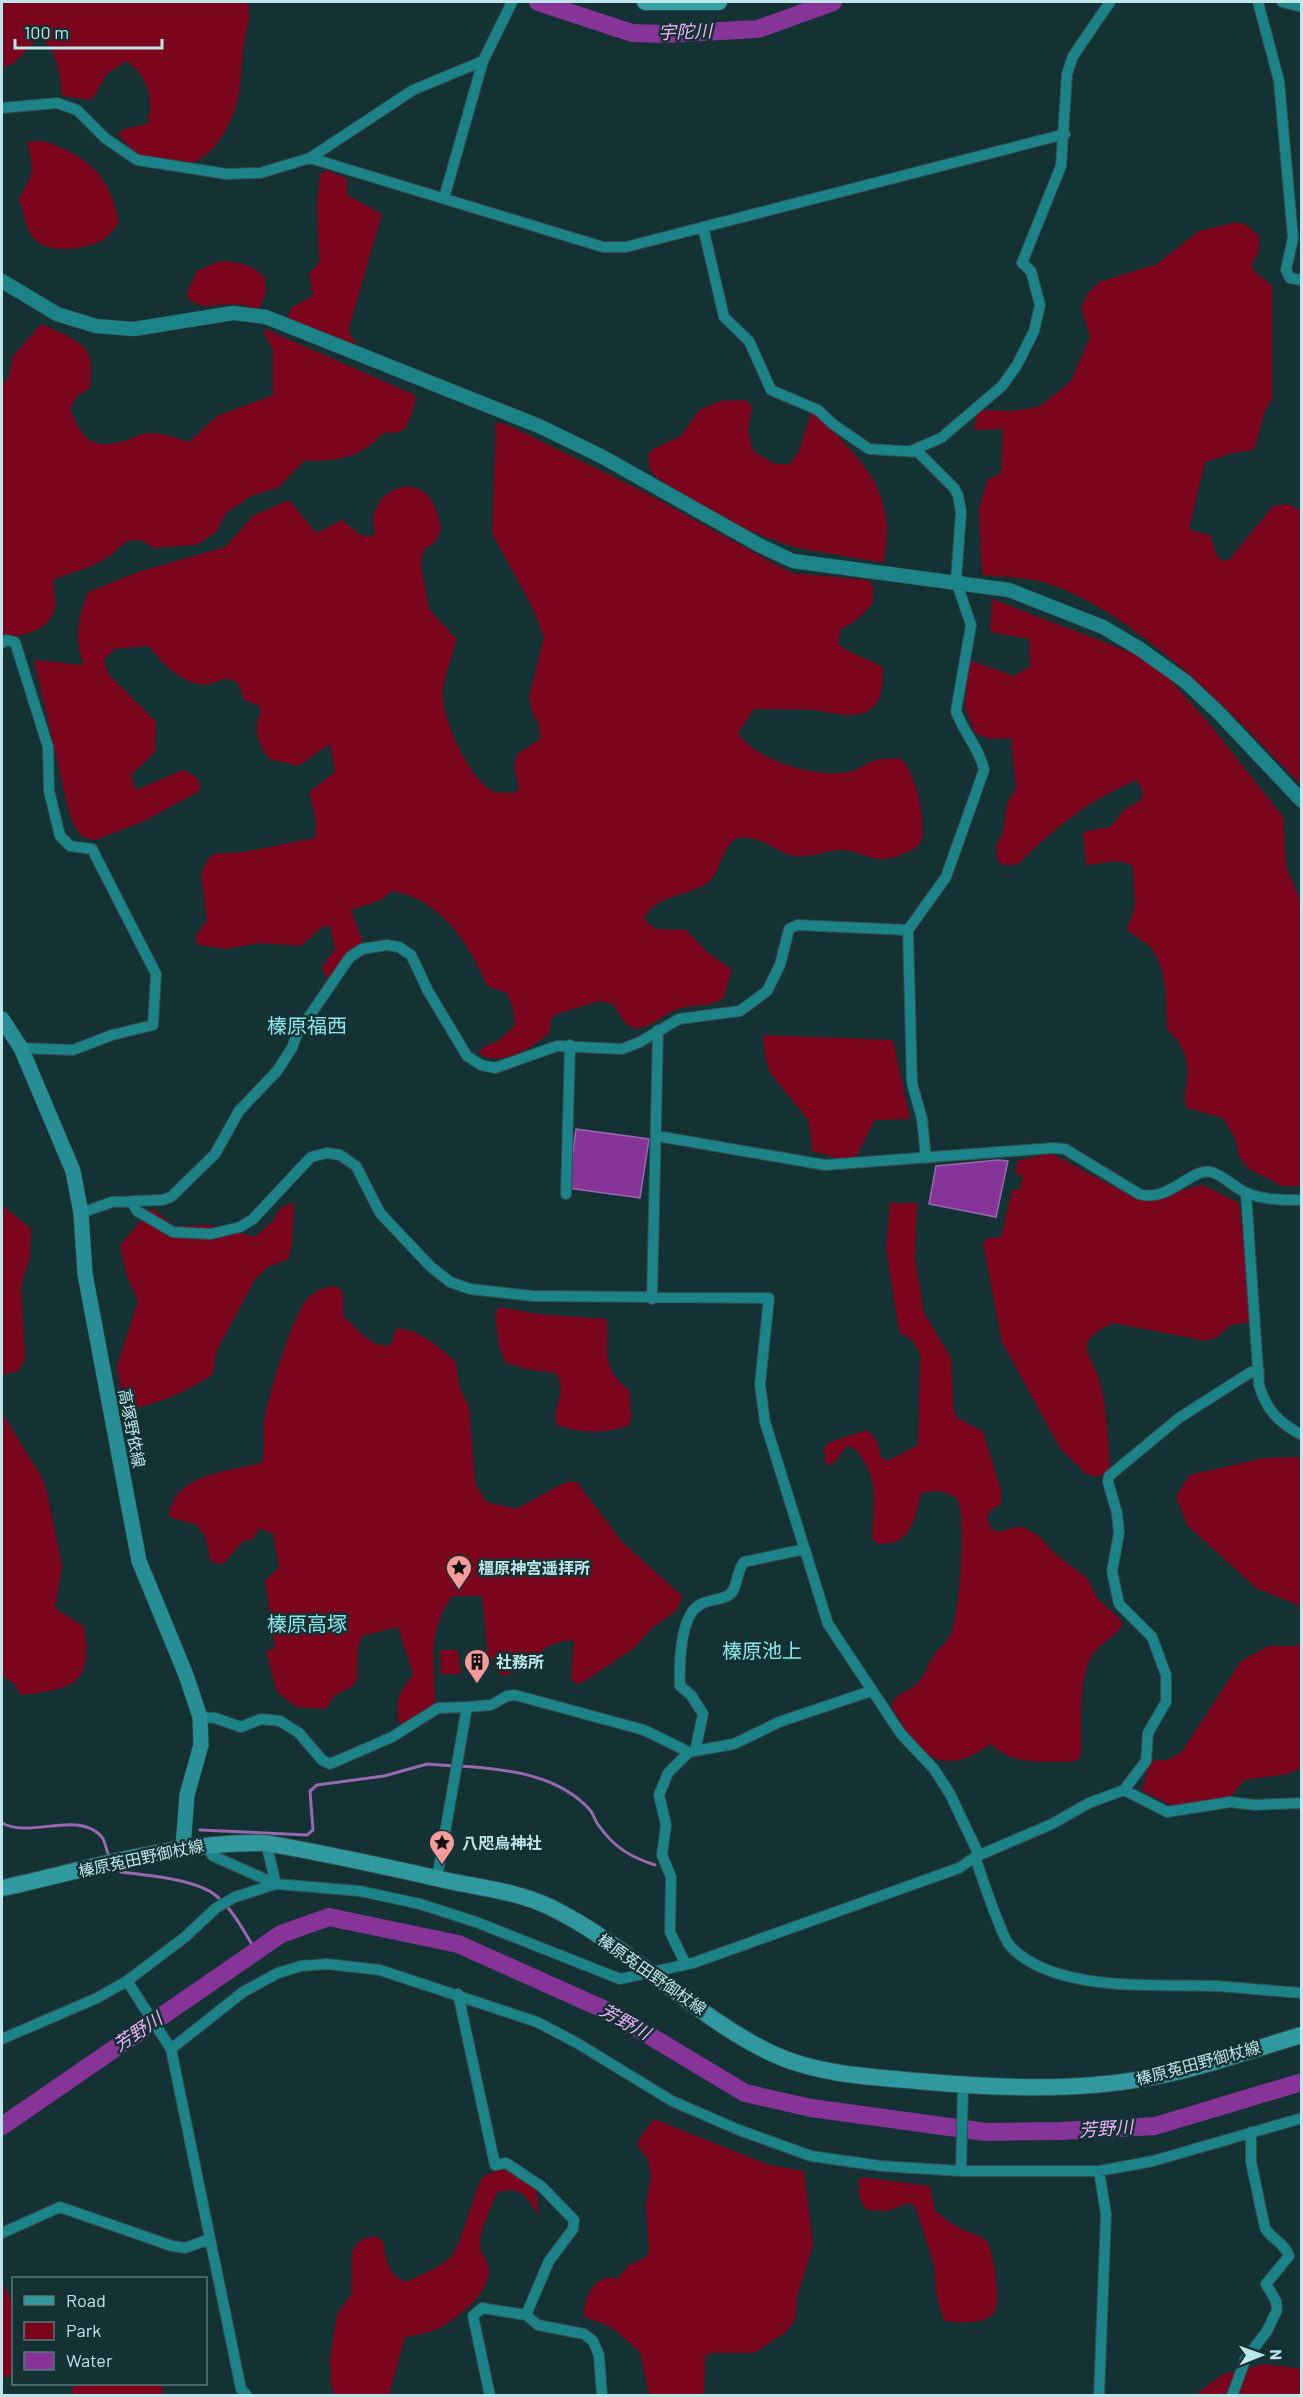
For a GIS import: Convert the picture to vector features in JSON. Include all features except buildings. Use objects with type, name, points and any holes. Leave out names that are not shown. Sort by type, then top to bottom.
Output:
[{"type":"highway","points":[[645,2],[719,2]]},
{"type":"main road","name":"高塚野依線","points":[[2,1022],[21,1048],[73,1170],[81,1213],[85,1274],[139,1561],[186,1675],[200,1717],[201,1745],[186,1795],[183,1847]]},
{"type":"main road","name":"榛原菟田野御杖線","points":[[2,1888],[204,1844],[266,1843],[437,1878],[521,1896],[550,1907],[591,1931],[742,2036],[772,2053],[800,2063],[885,2079],[963,2090],[1116,2083],[1156,2077],[1302,2035]]},
{"type":"street","points":[[703,227],[724,317],[749,341],[771,390],[818,410],[834,425],[869,449],[913,450],[941,438],[1002,386],[1017,365],[1034,331],[1040,305],[1030,271],[1022,263],[1060,166],[1065,134],[1067,75],[1073,56],[1110,2]]},
{"type":"street","points":[[1258,2],[1279,81],[1293,238],[1286,270],[1290,278],[1302,280]]},
{"type":"street","points":[[1282,2],[1302,7]]},
{"type":"street","points":[[444,198],[483,61],[511,4]]},
{"type":"street","points":[[2,108],[57,103],[77,110],[105,138],[137,159],[200,171],[227,174],[260,173],[310,158],[412,90],[483,61]]},
{"type":"street","points":[[310,158],[603,247],[626,247],[1065,134]]},
{"type":"street","points":[[2,281],[57,314],[96,326],[134,329],[233,313],[266,317],[539,426],[601,456],[759,545],[793,561],[956,581],[1020,594],[1103,627],[1140,649],[1186,682],[1219,713],[1302,801]]},
{"type":"street","points":[[913,450],[925,459],[958,495],[961,512],[956,581],[971,625],[956,711],[981,754],[984,770],[946,877],[908,930],[912,1083],[922,1119],[926,1158]]},
{"type":"street","points":[[2,643],[6,640],[15,642],[48,747],[49,791],[60,836],[70,846],[92,849],[156,974],[153,1025],[112,1035],[73,1050],[21,1048]]},
{"type":"street","points":[[81,1213],[112,1202],[162,1200],[171,1197],[199,1172],[215,1154],[239,1111],[277,1071],[292,1048],[297,1034],[350,957],[362,949],[387,945],[399,948],[411,955],[428,991],[467,1056],[481,1065],[495,1068],[557,1046],[622,1049],[640,1042],[679,1019],[740,1011],[767,992],[780,965],[789,929],[797,925],[908,930]]},
{"type":"street","points":[[652,1299],[658,1030]]},
{"type":"street","points":[[566,1194],[570,1046]]},
{"type":"street","points":[[657,1136],[825,1165],[1065,1149],[1139,1194],[1150,1197],[1159,1196],[1202,1173],[1211,1172],[1246,1193],[1275,1200],[1302,1200]]},
{"type":"street","points":[[131,1201],[137,1211],[173,1232],[211,1233],[230,1229],[253,1219],[310,1157],[334,1154],[356,1166],[380,1213],[430,1266],[450,1282],[470,1289],[533,1296],[652,1299],[769,1298],[760,1384],[765,1422],[828,1624],[901,1734],[934,1769],[950,1794],[977,1856],[1009,1945],[1030,1962],[1094,1982],[1236,1987],[1302,1993]]},
{"type":"street","points":[[1246,1193],[1259,1371],[1264,1403],[1282,1425],[1302,1435]]},
{"type":"street","points":[[204,1844],[213,1856],[276,1884],[360,1891],[420,1904],[476,1922],[620,1979],[685,1963],[958,1868],[977,1856],[1052,1824],[1089,1803],[1124,1790],[1146,1761],[1148,1732],[1166,1702],[1166,1675],[1152,1637],[1119,1604],[1112,1571],[1119,1533],[1117,1513],[1108,1482],[1109,1476],[1179,1418],[1251,1372],[1259,1371]]},
{"type":"street","points":[[692,1752],[703,1714],[691,1695],[680,1686],[679,1668],[684,1632],[691,1614],[698,1605],[729,1596],[739,1569],[744,1563],[805,1549]]},
{"type":"street","points":[[685,1963],[670,1932],[671,1876],[662,1855],[666,1825],[659,1795],[668,1773],[692,1752],[734,1744],[778,1722],[871,1691]]},
{"type":"street","points":[[200,1717],[215,1718],[241,1727],[261,1719],[280,1721],[299,1733],[322,1760],[330,1764],[392,1737],[438,1708],[491,1704],[507,1696],[515,1695],[644,1730],[692,1752]]},
{"type":"street","points":[[437,1878],[453,1776],[467,1707]]},
{"type":"street","points":[[1124,1790],[1167,1812],[1230,1802],[1255,1805],[1302,1803]]},
{"type":"street","points":[[266,1843],[276,1884]]},
{"type":"street","points":[[2,2039],[129,1984],[216,1908],[235,1897],[276,1884]]},
{"type":"street","points":[[168,2046],[243,1992],[278,1973],[301,1966],[327,1964],[380,1970],[537,2022],[577,2043],[672,2101],[739,2130],[811,2156],[881,2166],[1099,2171],[1153,2161],[1302,2118]]},
{"type":"street","points":[[129,1984],[168,2046],[241,2389],[247,2396]]},
{"type":"street","points":[[458,1994],[495,2165],[506,2163],[542,2187],[574,2220],[569,2235],[549,2261],[526,2314]]},
{"type":"street","points":[[961,2168],[963,2090]]},
{"type":"street","points":[[1232,2396],[1245,2360],[1268,2331],[1277,2310],[1276,2301],[1266,2284],[1268,2278],[1289,2256],[1285,2244],[1269,2235],[1265,2228],[1251,2162],[1251,2132]]},
{"type":"street","points":[[1099,2171],[1106,2214],[1099,2396]]},
{"type":"street","points":[[2,2233],[60,2207],[172,2246],[185,2248],[210,2240]]},
{"type":"street","points":[[490,2396],[473,2316],[482,2308],[526,2314],[538,2325],[585,2334],[593,2340],[599,2355],[602,2396]]},
{"type":"green space","points":[[2,2],[248,2],[248,21],[239,93],[227,128],[215,146],[201,158],[186,165],[170,167],[152,162],[135,152],[118,134],[124,129],[147,124],[149,97],[144,80],[139,73],[126,61],[107,74],[92,100],[62,96],[54,55],[45,42],[39,38],[13,64],[2,67]]},
{"type":"green space","points":[[43,141],[73,153],[103,180],[110,192],[119,223],[103,240],[95,244],[65,249],[45,246],[31,235],[19,198],[28,183],[32,166],[27,142]]},
{"type":"green space","points":[[327,170],[347,179],[347,195],[382,214],[349,328],[350,335],[358,345],[286,322],[292,307],[313,296],[309,274],[319,262],[317,204],[320,174]]},
{"type":"green space","points":[[1237,222],[1248,226],[1259,236],[1259,251],[1252,264],[1254,271],[1272,286],[1272,399],[1265,412],[1253,450],[1232,453],[1205,462],[1189,528],[1195,532],[1210,535],[1217,556],[1222,561],[1229,560],[1273,506],[1288,504],[1301,511],[1301,785],[1246,728],[1183,669],[1116,618],[1081,598],[1046,583],[1022,578],[982,575],[979,509],[987,480],[1001,473],[1003,429],[974,430],[977,410],[1014,411],[1039,407],[1071,381],[1090,337],[1081,307],[1088,293],[1099,282],[1157,264],[1199,231]]},
{"type":"green space","points":[[220,261],[244,265],[265,278],[266,293],[259,309],[238,304],[201,306],[188,299],[187,292],[197,271]]},
{"type":"green space","points":[[41,324],[70,337],[88,353],[91,366],[90,388],[78,395],[70,408],[84,435],[96,443],[113,444],[152,433],[189,442],[217,416],[273,395],[273,350],[264,333],[265,329],[415,395],[414,408],[402,431],[383,433],[365,448],[347,457],[304,461],[279,487],[251,496],[226,513],[216,532],[197,545],[153,548],[141,540],[126,541],[101,561],[54,579],[55,607],[47,623],[34,631],[2,642],[2,384],[8,378],[13,356]]},
{"type":"green space","points":[[720,401],[748,402],[752,408],[748,430],[753,451],[775,464],[790,464],[799,451],[811,413],[818,416],[863,464],[881,498],[886,517],[883,563],[793,547],[728,523],[654,476],[650,469],[648,455],[653,449],[681,436],[699,410]]},
{"type":"green space","points":[[496,422],[510,426],[646,493],[791,573],[868,580],[873,586],[873,603],[858,619],[840,630],[838,644],[883,668],[880,694],[873,708],[858,715],[795,709],[754,709],[738,733],[758,752],[804,770],[848,772],[877,760],[901,758],[916,788],[921,813],[922,839],[916,847],[903,854],[884,859],[843,850],[794,856],[758,840],[743,837],[736,839],[727,849],[712,879],[698,888],[663,901],[648,911],[644,919],[655,929],[686,930],[707,952],[732,970],[723,999],[673,1011],[651,1024],[635,1029],[625,1023],[613,1004],[599,1001],[554,1015],[550,1022],[550,1031],[544,1037],[527,1049],[496,1059],[479,1053],[483,1047],[498,1041],[515,1025],[513,1008],[507,993],[487,986],[472,955],[451,926],[425,903],[409,896],[392,891],[381,900],[351,910],[363,942],[327,979],[322,967],[335,949],[330,926],[322,927],[301,946],[258,943],[226,949],[198,945],[195,938],[207,920],[201,873],[208,859],[214,854],[244,852],[315,838],[316,821],[309,792],[335,772],[330,744],[298,766],[269,759],[262,747],[257,730],[261,711],[258,705],[244,700],[239,686],[233,680],[225,679],[210,684],[192,683],[168,667],[149,646],[114,649],[104,660],[108,674],[156,722],[155,752],[131,775],[136,790],[183,770],[198,780],[200,791],[142,822],[95,840],[89,839],[76,829],[68,808],[34,660],[83,665],[78,628],[88,592],[138,572],[225,547],[254,515],[289,500],[316,533],[342,520],[360,535],[374,536],[373,518],[378,504],[392,491],[409,486],[426,494],[432,502],[441,529],[435,542],[423,551],[421,565],[429,609],[456,639],[443,689],[443,700],[451,729],[465,760],[483,784],[492,791],[515,793],[519,787],[515,768],[516,757],[540,739],[539,724],[532,712],[529,697],[544,637],[532,607],[492,533]]},
{"type":"green space","points":[[992,599],[1153,661],[1208,722],[1283,817],[1286,866],[1301,903],[1301,1186],[1282,1186],[1249,1169],[1239,1157],[1236,1140],[1223,1118],[1187,1108],[1186,1058],[1181,1046],[1167,1029],[1165,986],[1160,965],[1150,947],[1127,930],[1135,907],[1133,867],[1123,862],[1086,865],[1083,832],[1111,826],[1126,808],[1140,801],[1143,794],[1137,780],[1103,796],[1072,816],[1017,865],[1003,865],[997,860],[996,846],[1003,832],[1007,803],[1016,789],[1011,738],[990,739],[975,733],[965,708],[969,660],[1014,676],[1030,666],[1029,639],[990,632]]},
{"type":"green space","points":[[763,1035],[893,1040],[910,1119],[875,1120],[855,1158],[840,1159],[812,1151],[809,1121],[770,1073],[765,1057]]},
{"type":"green space","points":[[1051,1153],[1134,1198],[1143,1199],[1203,1185],[1239,1203],[1253,1322],[1230,1325],[1219,1336],[1206,1341],[1114,1323],[1103,1328],[1088,1341],[1088,1354],[1101,1387],[1108,1433],[1110,1468],[1099,1477],[1086,1474],[1060,1448],[1002,1342],[983,1244],[987,1238],[1001,1237],[1012,1190],[1020,1189],[1023,1176],[1015,1173],[1017,1161]]},
{"type":"green space","points":[[294,1202],[292,1245],[288,1259],[268,1267],[255,1279],[216,1352],[213,1374],[170,1397],[146,1406],[124,1410],[117,1366],[138,1301],[126,1274],[120,1245],[152,1208],[175,1226],[210,1225],[255,1237],[273,1221],[280,1208]]},
{"type":"green space","points":[[890,1203],[917,1203],[915,1258],[924,1313],[951,1358],[953,1403],[956,1417],[983,1432],[1001,1490],[1001,1504],[989,1512],[987,1519],[991,1529],[998,1532],[1020,1526],[1038,1535],[1055,1554],[1086,1577],[1098,1599],[1120,1619],[1122,1626],[1095,1651],[1085,1672],[1081,1752],[1079,1759],[1072,1762],[1040,1762],[1019,1759],[999,1751],[991,1744],[966,1758],[949,1761],[937,1759],[918,1746],[891,1705],[899,1695],[918,1683],[936,1652],[951,1634],[957,1607],[962,1541],[960,1506],[956,1498],[948,1493],[935,1491],[921,1493],[913,1522],[903,1537],[887,1544],[876,1543],[872,1537],[873,1489],[868,1468],[862,1458],[853,1447],[846,1447],[833,1464],[826,1465],[824,1448],[830,1442],[868,1430],[877,1442],[881,1457],[887,1461],[918,1445],[920,1353],[912,1340],[899,1332],[886,1248]]},
{"type":"green space","points":[[2,1205],[31,1229],[30,1256],[21,1286],[25,1358],[19,1371],[2,1375]]},
{"type":"green space","points":[[333,1286],[340,1288],[343,1295],[343,1316],[372,1341],[385,1346],[391,1344],[396,1329],[412,1331],[428,1340],[456,1362],[459,1386],[469,1407],[475,1483],[486,1502],[516,1509],[566,1482],[577,1482],[622,1542],[682,1596],[677,1610],[652,1628],[633,1649],[583,1682],[576,1684],[571,1678],[574,1640],[550,1646],[521,1668],[502,1676],[495,1668],[492,1657],[488,1658],[482,1596],[452,1596],[438,1623],[435,1636],[435,1707],[400,1726],[397,1711],[399,1699],[413,1675],[398,1627],[362,1636],[358,1647],[357,1680],[353,1686],[334,1696],[326,1709],[296,1707],[277,1692],[266,1651],[275,1648],[265,1581],[279,1567],[273,1534],[259,1528],[253,1539],[243,1541],[224,1563],[217,1564],[211,1561],[205,1537],[197,1525],[169,1517],[173,1503],[180,1492],[191,1483],[219,1472],[261,1463],[264,1452],[264,1421],[276,1376],[295,1322],[308,1298],[320,1290]]},
{"type":"green space","points":[[500,1307],[537,1314],[607,1319],[607,1350],[610,1367],[614,1375],[629,1390],[631,1419],[628,1426],[592,1432],[557,1425],[559,1379],[555,1373],[525,1369],[505,1362],[499,1346],[495,1313]]},
{"type":"green space","points":[[2,1413],[42,1478],[47,1492],[62,1566],[55,1608],[84,1627],[86,1647],[82,1673],[75,1681],[53,1690],[21,1695],[14,1684],[2,1675]]},
{"type":"green space","points":[[1302,1457],[1301,1617],[1298,1605],[1256,1588],[1187,1525],[1176,1497],[1189,1475],[1264,1458]]},
{"type":"green space","points":[[1301,1640],[1301,1768],[1288,1774],[1245,1780],[1228,1799],[1175,1807],[1142,1791],[1150,1761],[1167,1760],[1181,1753],[1241,1661],[1268,1646],[1297,1646]]},
{"type":"green space","points":[[484,1649],[483,1668],[469,1668],[467,1650]]},
{"type":"green space","points":[[440,1650],[458,1650],[461,1674],[441,1674]]},
{"type":"green space","points":[[654,2119],[769,2165],[804,2171],[813,2245],[797,2297],[795,2320],[786,2332],[754,2353],[711,2353],[705,2356],[704,2395],[649,2395],[640,2352],[611,2327],[584,2317],[586,2301],[594,2285],[605,2278],[618,2278],[630,2264],[644,2259],[649,2252],[646,2205],[651,2174],[647,2158],[638,2147],[639,2139]]},
{"type":"green space","points":[[505,2168],[536,2187],[539,2215],[526,2197],[518,2191],[497,2192],[481,2234],[481,2251],[488,2265],[488,2275],[479,2295],[461,2314],[441,2327],[405,2337],[389,2395],[335,2396],[331,2384],[330,2359],[337,2314],[351,2295],[352,2250],[362,2239],[376,2236],[383,2241],[388,2266],[400,2279],[406,2282],[431,2270],[450,2258],[457,2247],[483,2177]]},
{"type":"green space","points":[[860,2177],[930,2186],[935,2211],[965,2231],[987,2242],[992,2256],[997,2290],[996,2309],[993,2314],[976,2322],[944,2321],[937,2298],[934,2265],[915,2206],[908,2203],[888,2211],[867,2210],[859,2195]]},
{"type":"green space","points":[[2,2282],[12,2302],[12,2376],[2,2378]]},
{"type":"green space","points":[[1265,2364],[1301,2369],[1301,2395],[1194,2396],[1223,2374]]},
{"type":"green space","points":[[75,2385],[161,2385],[163,2395],[70,2395]]},
{"type":"water","points":[[576,1129],[649,1139],[640,1198],[568,1188]]},
{"type":"water","points":[[1008,1161],[996,1217],[929,1204],[936,1166]]},
{"type":"waterway","name":"宇陀川","points":[[538,2],[632,33],[664,34],[758,29],[833,2]]},
{"type":"waterway","points":[[200,1830],[307,1835],[313,1830],[310,1791],[317,1785],[384,1776],[427,1764],[454,1766]]},
{"type":"waterway","points":[[460,1766],[512,1772],[547,1781],[563,1788],[590,1810],[599,1826],[617,1845],[630,1855],[655,1865]]},
{"type":"waterway","points":[[2,1823],[26,1828],[79,1825],[91,1829],[103,1838],[110,1858]]},
{"type":"waterway","points":[[118,1868],[121,1872],[163,1877],[212,1892],[234,1915],[256,1951]]},
{"type":"waterway","name":"芳野川","points":[[2,2126],[281,1934],[329,1917],[458,1944],[610,2012],[745,2093],[811,2108],[986,2132],[1155,2126],[1302,2082]]},
{"type":"place","name":"橿原神宮遥拝所","points":[[459,1591]]},
{"type":"place","name":"社務所","points":[[477,1685]]},
{"type":"place","name":"八咫烏神社","points":[[442,1866]]},
{"type":"district","name":"榛原福西","points":[[307,1026]]},
{"type":"district","name":"榛原高塚","points":[[307,1624]]},
{"type":"district","name":"榛原池上","points":[[762,1651]]}]
